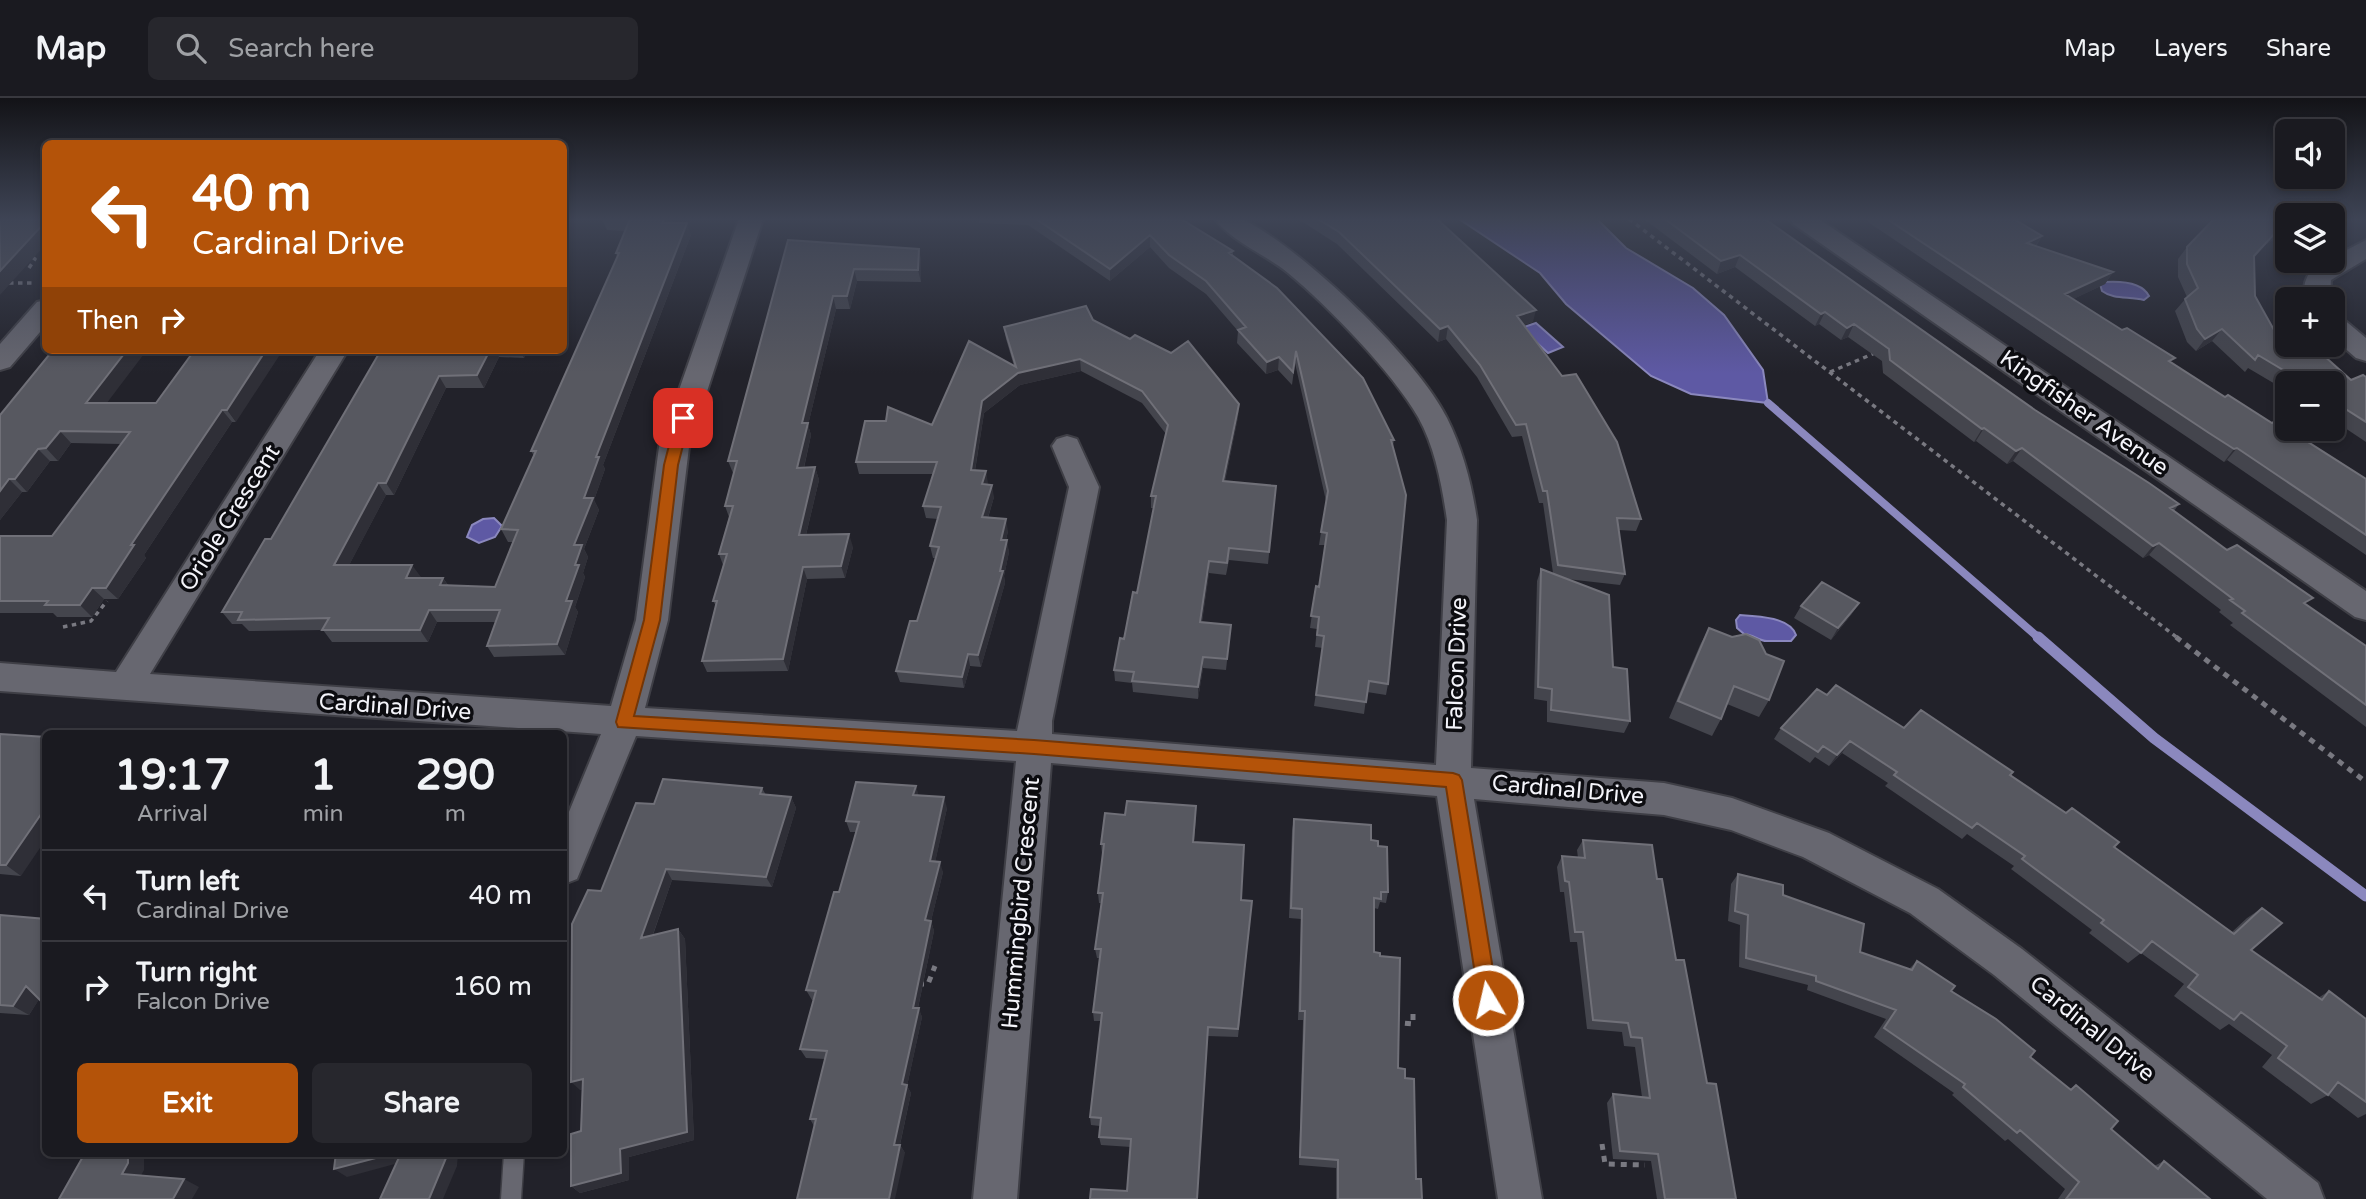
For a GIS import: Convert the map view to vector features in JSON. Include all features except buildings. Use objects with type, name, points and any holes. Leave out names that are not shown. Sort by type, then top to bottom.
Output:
[{"type":"street","points":[[567,860],[624,722],[652,620],[674,447],[734,270]]},
{"type":"street","name":"Falcon Drive","points":[[1300,270],[1369,337],[1413,388],[1433,418],[1444,442],[1457,484],[1462,519],[1453,780],[1520,1199]]},
{"type":"street","name":"Kingfisher Avenue","points":[[1876,270],[2366,608]]},
{"type":"street","points":[[2316,287],[2320,276],[2329,270]]},
{"type":"street","points":[[0,361],[41,295]]},
{"type":"street","points":[[2345,334],[2366,352]]},
{"type":"street","name":"Oriole Crescent","points":[[126,685],[332,354]]},
{"type":"street","name":"Hummingbird Crescent","points":[[995,1199],[1033,786],[1035,721],[1084,487],[1068,446]]},
{"type":"street","name":"Cardinal Drive","points":[[0,677],[624,722],[1034,747],[1453,780],[1664,799],[1732,814],[1816,845],[1924,901],[2004,959],[2302,1199]]},
{"type":"lane","points":[[511,1199],[514,1157]]},
{"type":"path","points":[[1696,270],[2366,782]]},
{"type":"path","points":[[0,283],[41,295]]},
{"type":"path","points":[[1830,372],[1878,351]]},
{"type":"path","points":[[63,627],[91,621],[107,601]]},
{"type":"path","points":[[918,984],[928,984],[935,966]]},
{"type":"path","points":[[1385,1021],[1413,1024],[1413,1013]]},
{"type":"path","points":[[1602,1144],[1605,1164],[1645,1165]]},
{"type":"shaded area","points":[[1536,270],[1663,270],[1693,288],[1724,315],[1763,370],[1768,403],[1691,394],[1651,376],[1566,304]]},
{"type":"shaded area","points":[[2104,282],[2136,285],[2149,296],[2144,300],[2112,296],[2102,291],[2100,284]]},
{"type":"shaded area","points":[[1536,323],[1563,347],[1548,353],[1521,328]]},
{"type":"shaded area","points":[[494,518],[502,526],[495,537],[479,543],[467,537],[472,525],[483,519]]},
{"type":"shaded area","points":[[1740,615],[1780,621],[1793,629],[1796,635],[1791,641],[1767,641],[1744,634],[1737,628],[1736,620]]},
{"type":"waterway","points":[[1768,403],[2040,639]]},
{"type":"waterway","points":[[2038,637],[2154,738],[2366,896]]},
{"type":"route","points":[[683,418],[671,465],[652,620],[624,722],[1034,747],[1453,780],[1488,1000]]}]
